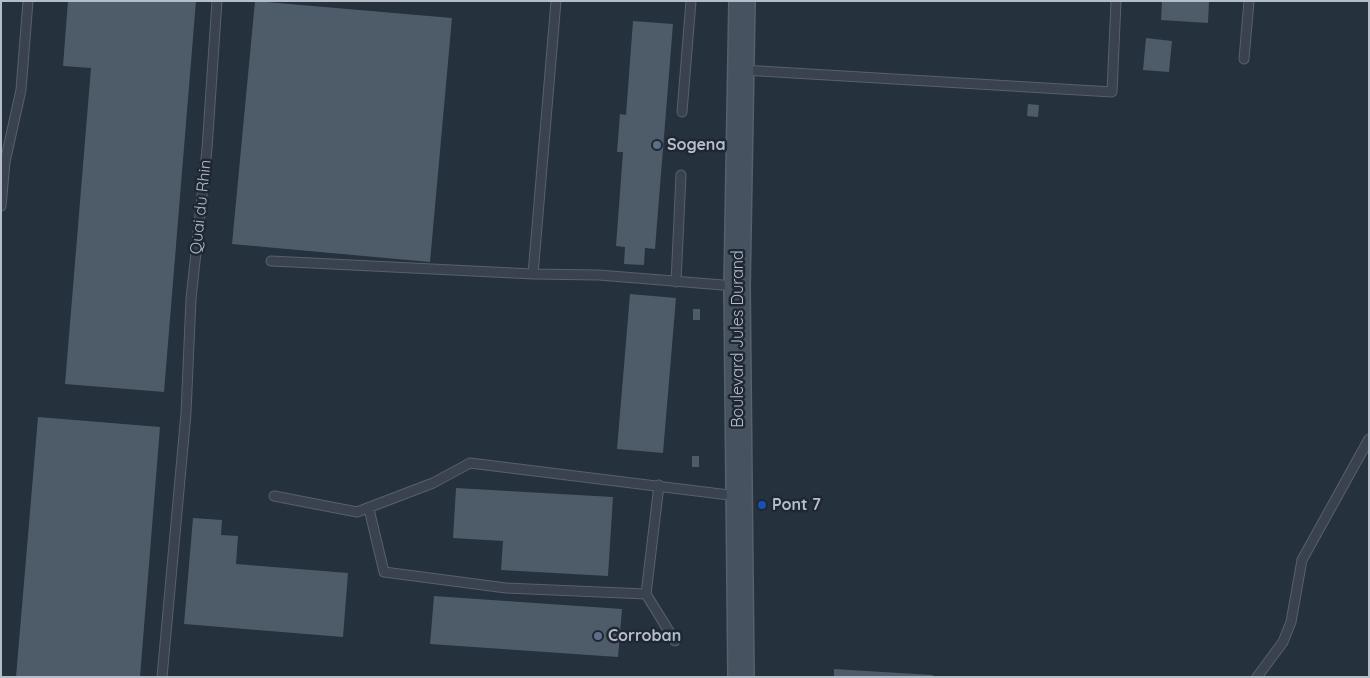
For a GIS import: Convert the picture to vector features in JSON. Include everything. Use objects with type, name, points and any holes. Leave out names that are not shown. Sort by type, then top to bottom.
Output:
[{"type":"main road","name":"Boulevard Jules Durand","points":[[741,677],[738,287],[742,1]]},
{"type":"lane","points":[[1,206],[4,162],[21,90],[28,1]]},
{"type":"lane","name":"Quai du Rhin","points":[[162,677],[186,413],[191,299],[207,149],[217,1]]},
{"type":"lane","points":[[533,274],[556,1]]},
{"type":"lane","points":[[682,112],[690,1]]},
{"type":"lane","points":[[740,70],[1112,92],[1116,1]]},
{"type":"lane","points":[[1244,59],[1250,1]]},
{"type":"lane","points":[[676,282],[681,175]]},
{"type":"lane","points":[[270,261],[533,274],[599,275],[738,287]]},
{"type":"lane","points":[[1257,677],[1286,635],[1291,622],[1302,560],[1369,440]]},
{"type":"lane","points":[[274,496],[357,512],[433,483],[470,463],[739,496]]},
{"type":"lane","points":[[659,485],[646,594],[675,641]]},
{"type":"lane","points":[[369,509],[384,572],[506,588],[646,594]]},
{"type":"building","points":[[68,1],[196,1],[164,392],[65,384],[91,68],[63,66]]},
{"type":"building","points":[[255,1],[452,18],[430,262],[232,244]]},
{"type":"building","points":[[1162,1],[1209,1],[1208,23],[1161,20]]},
{"type":"building","points":[[633,21],[673,24],[655,249],[645,248],[644,265],[624,264],[625,247],[616,246],[623,152],[617,152],[620,114],[626,115]]},
{"type":"building","points":[[1146,38],[1172,41],[1169,72],[1143,70]]},
{"type":"building","points":[[1028,104],[1039,105],[1038,117],[1027,116]]},
{"type":"building","points":[[630,294],[676,298],[663,453],[617,449]]},
{"type":"building","points":[[693,309],[700,309],[700,320],[693,320]]},
{"type":"building","points":[[38,417],[160,427],[140,677],[16,677]]},
{"type":"building","points":[[692,456],[699,456],[699,467],[692,467]]},
{"type":"building","points":[[456,488],[613,497],[608,576],[501,570],[503,541],[453,538]]},
{"type":"building","points":[[193,518],[222,520],[221,535],[238,536],[236,564],[348,573],[343,637],[184,624]]},
{"type":"building","points":[[434,596],[622,609],[618,657],[430,644]]},
{"type":"building","points":[[834,669],[933,675],[933,677],[834,677]]},
{"type":"place","name":"Sogena","points":[[657,145]]},
{"type":"place","name":"Pont 7","points":[[762,505]]},
{"type":"place","name":"Corroban","points":[[598,636]]}]
